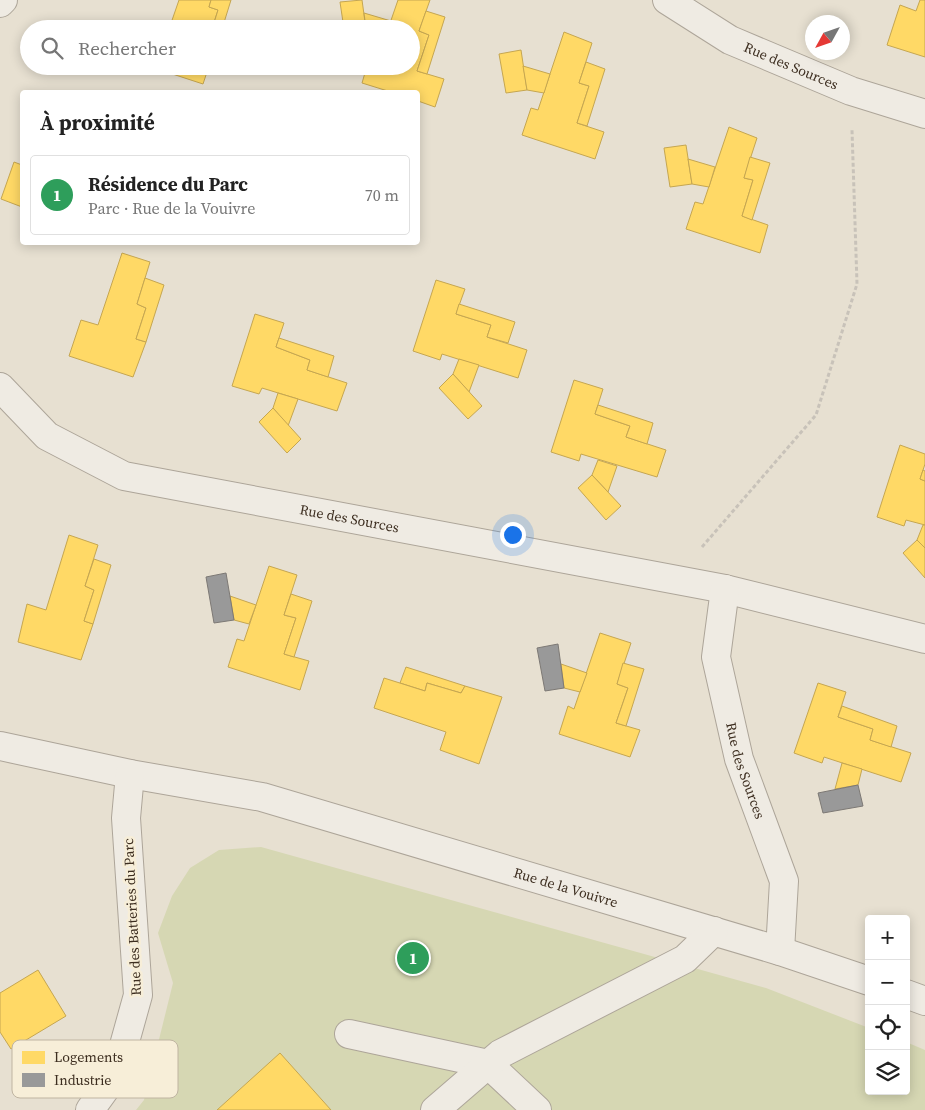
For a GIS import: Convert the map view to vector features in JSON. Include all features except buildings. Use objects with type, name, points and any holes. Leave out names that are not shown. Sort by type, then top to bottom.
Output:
[{"type":"street","points":[[0,3],[3,0]]},
{"type":"street","name":"Rue des Sources","points":[[667,0],[730,40],[851,90],[925,114]]},
{"type":"street","name":"Rue des Sources","points":[[0,387],[47,436],[124,476],[725,589],[925,639]]},
{"type":"street","name":"Rue des Sources","points":[[725,589],[716,657],[739,759],[784,881],[780,951]]},
{"type":"street","points":[[0,746],[130,774]]},
{"type":"street","name":"Rue de la Vouivre","points":[[130,774],[262,797],[714,931],[865,980]]},
{"type":"street","name":"Rue des Batteries du Parc","points":[[125,1040],[138,995],[126,818],[130,774]]},
{"type":"street","points":[[435,1110],[500,1054],[685,959],[714,931]]},
{"type":"street","points":[[910,995],[925,1001]]},
{"type":"street","points":[[349,1034],[488,1064],[537,1110]]},
{"type":"street","name":"Rue des Batteries du Parc","points":[[90,1110],[99,1098]]},
{"type":"path","points":[[674,580],[816,415],[857,284],[851,90]]},
{"type":"green space","points":[[261,847],[766,988],[865,1026],[865,1095],[910,1095],[910,1044],[925,1050],[925,1110],[136,1110],[144,1098],[178,1098],[178,1040],[159,1040],[173,983],[158,933],[172,896],[190,868],[219,850]]},
{"type":"place","name":"Résidence du Parc","points":[[413,958]]}]
